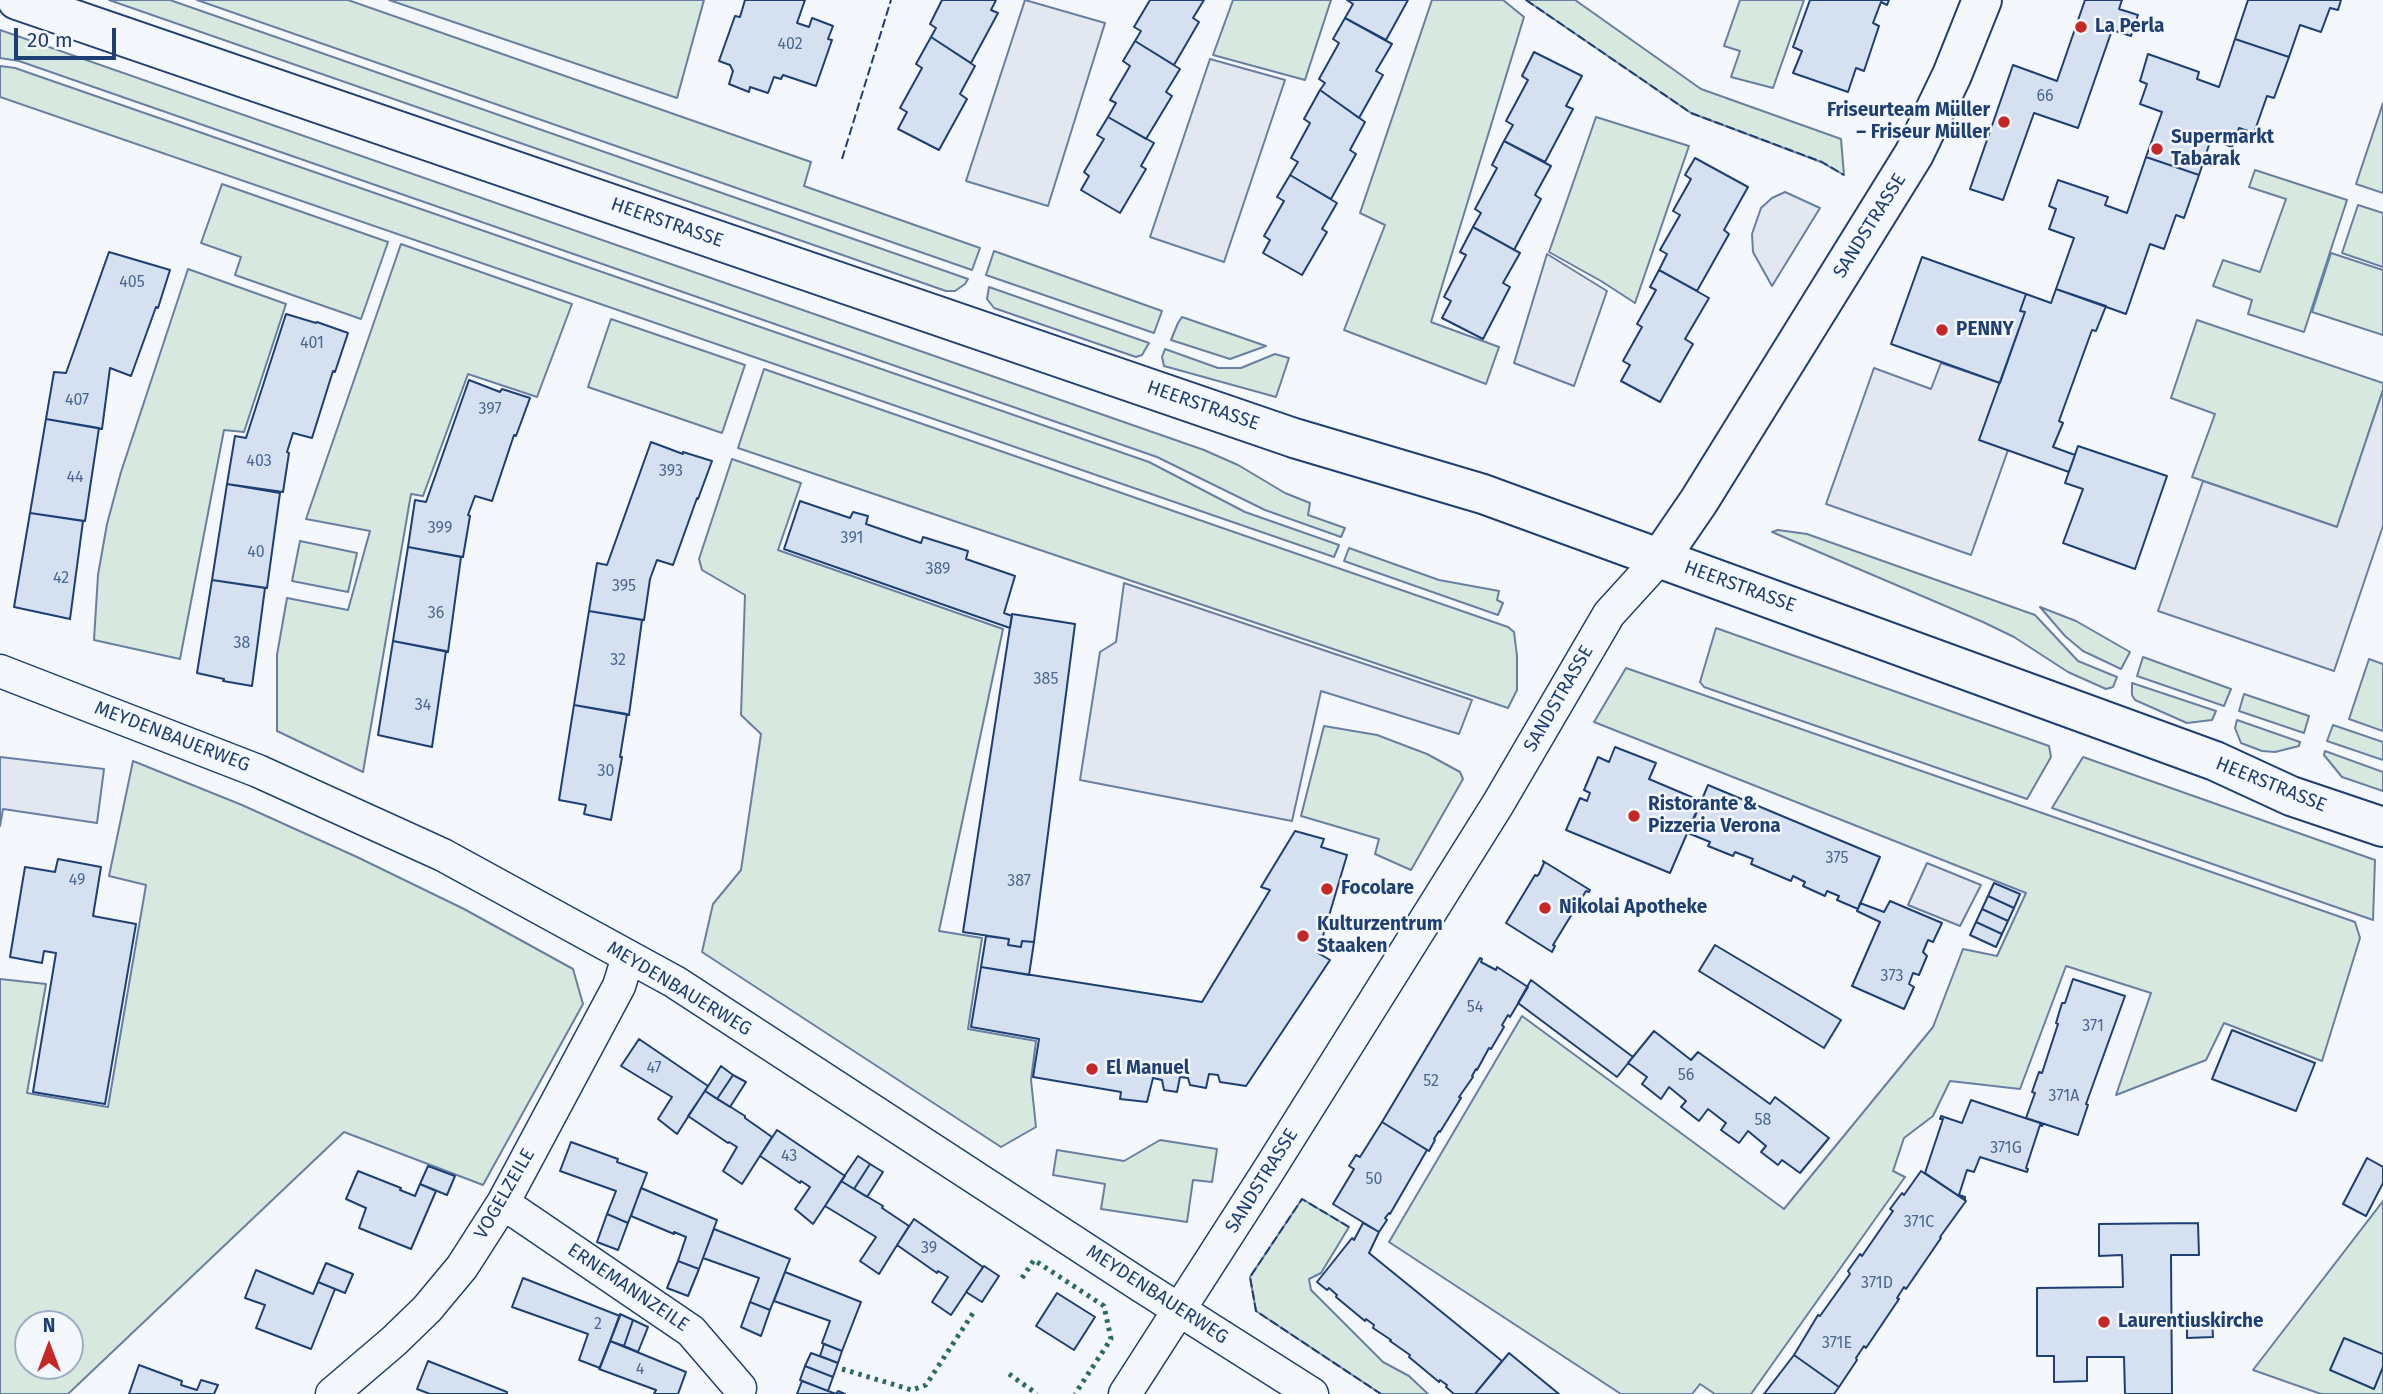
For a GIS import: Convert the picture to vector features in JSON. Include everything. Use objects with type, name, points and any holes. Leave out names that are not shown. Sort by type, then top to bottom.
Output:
[{"type":"main road","name":"HEERSTRASSE","points":[[17,0],[1294,438],[1483,494],[2215,761],[2291,796],[2383,827]]},
{"type":"main road","name":"SANDSTRASSE","points":[[1660,558],[1699,501],[1883,208],[1914,154],[1952,75],[1982,0]]},
{"type":"street","name":"SANDSTRASSE","points":[[1125,1394],[1498,804],[1609,614],[1660,558]]},
{"type":"street","name":"MEYDENBAUERWEG","points":[[0,671],[258,771],[443,855],[675,982],[1312,1394]]},
{"type":"street","name":"VOGELZEILE","points":[[332,1394],[427,1309],[462,1267],[503,1203],[619,986],[628,957]]},
{"type":"street","name":"ERNEMANNZEILE","points":[[503,1203],[691,1331],[740,1388]]},
{"type":"shaded area","points":[[109,0],[170,0],[968,279],[955,291],[946,291]]},
{"type":"shaded area","points":[[197,0],[348,0],[811,162],[804,186],[980,248],[972,270]]},
{"type":"shaded area","points":[[389,0],[704,0],[677,98]]},
{"type":"shaded area","points":[[1025,0],[1105,23],[1048,206],[966,181]]},
{"type":"shaded area","points":[[1233,0],[1331,0],[1305,80],[1213,55]]},
{"type":"shaded area","points":[[1432,0],[1503,0],[1524,17],[1431,322],[1499,347],[1486,384],[1344,330],[1385,225],[1360,213]]},
{"type":"shaded area","points":[[1526,0],[1575,0],[1701,89],[1841,139],[1844,175],[1821,162],[1691,113]]},
{"type":"shaded area","points":[[1740,0],[1804,0],[1773,88],[1731,77],[1740,51],[1724,46]]},
{"type":"shaded area","points":[[0,30],[1204,450],[1238,465],[1285,493],[1310,503],[1308,515],[1345,528],[1341,537],[1265,510],[1157,457],[19,61],[0,58]]},
{"type":"shaded area","points":[[1210,59],[1285,80],[1224,262],[1150,237]]},
{"type":"shaded area","points":[[0,66],[15,68],[1149,462],[1245,512],[1339,545],[1334,557],[0,97]]},
{"type":"shaded area","points":[[2383,103],[2383,193],[2356,184]]},
{"type":"shaded area","points":[[1596,117],[1689,146],[1635,303],[1549,252]]},
{"type":"shaded area","points":[[2255,170],[2347,200],[2304,332],[2248,314],[2252,300],[2213,286],[2223,260],[2260,272],[2286,199],[2249,187]]},
{"type":"shaded area","points":[[222,184],[388,242],[361,319],[235,275],[241,257],[201,243]]},
{"type":"shaded area","points":[[1785,192],[1820,208],[1772,286],[1753,252],[1752,234],[1761,208],[1772,198]]},
{"type":"shaded area","points":[[2358,205],[2383,213],[2383,267],[2342,253]]},
{"type":"shaded area","points":[[401,244],[572,304],[537,397],[468,374],[423,496],[411,494],[363,772],[277,731],[277,655],[287,598],[348,610],[370,531],[306,519]]},
{"type":"shaded area","points":[[994,251],[1162,311],[1154,333],[986,275]]},
{"type":"shaded area","points":[[2331,253],[2383,270],[2383,335],[2312,312]]},
{"type":"shaded area","points":[[1547,254],[1607,291],[1574,386],[1514,363]]},
{"type":"shaded area","points":[[188,269],[286,304],[244,432],[224,430],[180,659],[94,640],[98,575],[107,524],[121,472]]},
{"type":"shaded area","points":[[989,287],[1149,343],[1142,355],[1136,357],[994,308],[987,299]]},
{"type":"shaded area","points":[[1182,317],[1266,346],[1230,359],[1171,340]]},
{"type":"shaded area","points":[[611,319],[745,365],[722,433],[588,387]]},
{"type":"shaded area","points":[[2197,320],[2383,383],[2383,390],[2337,527],[2192,477],[2215,414],[2171,398]]},
{"type":"shaded area","points":[[1165,349],[1218,368],[1241,368],[1275,354],[1289,358],[1276,397],[1164,366],[1162,357]]},
{"type":"shaded area","points":[[1941,363],[2000,383],[1980,440],[2008,450],[1971,555],[1826,504],[1874,368],[1931,389]]},
{"type":"shaded area","points":[[764,369],[1508,627],[1514,632],[1517,690],[1508,708],[738,448]]},
{"type":"shaded area","points":[[2383,390],[2383,526],[2334,671],[2158,611],[2203,481],[2337,527]]},
{"type":"shaded area","points":[[732,459],[801,483],[778,550],[1003,629],[939,931],[982,938],[968,1029],[1036,1041],[1031,1080],[1036,1127],[1001,1147],[702,952],[713,904],[741,870],[761,734],[741,715],[745,595],[702,570],[699,559]]},
{"type":"shaded area","points":[[1778,530],[1807,534],[2035,615],[2078,661],[2117,677],[2113,687],[2106,689],[2068,672],[2014,637],[1983,622],[1772,532]]},
{"type":"shaded area","points":[[300,541],[357,553],[348,592],[292,581]]},
{"type":"shaded area","points":[[1349,548],[1439,580],[1499,591],[1497,600],[1503,603],[1498,615],[1344,561]]},
{"type":"shaded area","points":[[1124,583],[1472,700],[1459,734],[1321,691],[1292,821],[1080,780],[1100,652],[1116,642]]},
{"type":"shaded area","points":[[2040,607],[2076,621],[2130,652],[2121,669],[2083,651],[2065,636]]},
{"type":"shaded area","points":[[1716,628],[2049,746],[2051,757],[2027,799],[1704,687],[1700,682]]},
{"type":"shaded area","points":[[2143,657],[2231,689],[2224,706],[2137,676]]},
{"type":"shaded area","points":[[2369,659],[2383,664],[2383,731],[2349,719]]},
{"type":"shaded area","points":[[1626,668],[2355,922],[2360,938],[2322,1061],[2224,1023],[2206,1060],[2116,1095],[2151,993],[2066,966],[2020,1089],[1950,1081],[1933,1116],[1904,1138],[1893,1171],[1905,1177],[1751,1394],[1715,1394],[1700,1384],[1692,1394],[1621,1394],[1389,1242],[1522,1016],[1784,1209],[1933,1027],[1963,949],[1997,956],[2026,893],[1594,722]]},
{"type":"shaded area","points":[[2132,683],[2216,711],[2212,720],[2187,723],[2135,700]]},
{"type":"shaded area","points":[[2244,694],[2309,716],[2304,733],[2239,711]]},
{"type":"shaded area","points":[[2237,720],[2300,742],[2299,746],[2275,752],[2262,751],[2241,743],[2235,728]]},
{"type":"shaded area","points":[[2333,725],[2383,742],[2383,760],[2327,741]]},
{"type":"shaded area","points":[[1324,726],[1377,735],[1427,754],[1460,772],[1463,779],[1411,870],[1375,854],[1379,839],[1301,816]]},
{"type":"shaded area","points":[[2325,751],[2383,772],[2383,791],[2342,777],[2324,755]]},
{"type":"shaded area","points":[[0,757],[104,769],[97,823],[3,809],[0,826]]},
{"type":"shaded area","points":[[2083,757],[2375,860],[2373,920],[2052,808]]},
{"type":"shaded area","points":[[133,761],[242,805],[464,909],[573,969],[583,1004],[483,1185],[344,1132],[84,1379],[84,1310],[14,1310],[14,1380],[83,1380],[68,1394],[0,1394],[0,979],[46,984],[27,1093],[108,1107],[146,885],[109,876]]},
{"type":"shaded area","points":[[1927,863],[1981,885],[1960,926],[1908,905]]},
{"type":"shaded area","points":[[1160,1140],[1217,1149],[1212,1182],[1193,1180],[1187,1222],[1101,1209],[1105,1184],[1053,1175],[1057,1150],[1124,1161]]},
{"type":"shaded area","points":[[1302,1199],[1349,1227],[1321,1273],[1309,1279],[1311,1290],[1383,1362],[1409,1376],[1428,1394],[1381,1394],[1256,1311],[1250,1277]]},
{"type":"shaded area","points":[[2383,1201],[2383,1394],[2321,1394],[2253,1370]]},
{"type":"building","points":[[745,0],[805,0],[797,23],[809,27],[812,18],[833,26],[828,39],[832,40],[816,86],[783,75],[781,79],[774,77],[768,93],[750,87],[749,92],[729,84],[733,71],[730,65],[719,61],[735,16],[740,17]]},
{"type":"building","points":[[942,0],[996,0],[991,10],[998,13],[971,63],[931,37],[936,28],[930,24]]},
{"type":"building","points":[[1150,0],[1204,0],[1193,18],[1199,22],[1174,65],[1135,41],[1141,31],[1134,27]]},
{"type":"building","points":[[1347,0],[1408,0],[1386,40],[1345,18],[1353,4]]},
{"type":"building","points":[[1810,0],[1889,0],[1887,5],[1881,2],[1873,23],[1879,26],[1864,71],[1856,68],[1848,92],[1793,73],[1802,51],[1793,47]]},
{"type":"building","points":[[2085,0],[2122,0],[2119,9],[2138,15],[2131,36],[2112,30],[2078,128],[2034,113],[2003,200],[1970,189],[2013,65],[2057,81]]},
{"type":"building","points":[[2248,0],[2341,0],[2338,10],[2330,8],[2321,32],[2300,25],[2289,57],[2235,39]]},
{"type":"building","points":[[1345,18],[1392,44],[1376,71],[1383,75],[1359,118],[1320,90],[1325,83],[1319,79],[1339,43],[1333,39]]},
{"type":"building","points":[[931,37],[975,66],[960,94],[967,99],[939,150],[898,129],[907,112],[900,108],[922,68],[916,64]]},
{"type":"building","points":[[2235,39],[2289,57],[2274,98],[2267,96],[2254,133],[2239,128],[2232,147],[2211,139],[2199,175],[2146,157],[2162,112],[2140,104],[2147,84],[2140,81],[2148,54],[2199,72],[2197,79],[2219,87]]},
{"type":"building","points":[[1135,41],[1180,69],[1166,92],[1172,96],[1146,139],[1108,117],[1116,103],[1110,100],[1130,66],[1123,61]]},
{"type":"building","points":[[1534,52],[1582,76],[1566,106],[1573,109],[1545,162],[1504,141],[1513,125],[1506,121],[1528,80],[1522,76]]},
{"type":"building","points":[[1320,90],[1365,122],[1350,150],[1356,154],[1331,199],[1290,175],[1298,162],[1291,158],[1310,123],[1304,119]]},
{"type":"building","points":[[1108,117],[1154,143],[1141,166],[1146,169],[1120,213],[1081,190],[1089,176],[1084,172],[1104,139],[1097,135]]},
{"type":"building","points":[[1504,141],[1551,166],[1535,195],[1541,199],[1514,250],[1473,227],[1481,213],[1475,209],[1497,168],[1492,165]]},
{"type":"building","points":[[2146,157],[2199,175],[2184,218],[2176,215],[2164,249],[2150,244],[2126,314],[2056,289],[2074,238],[2049,229],[2056,209],[2049,206],[2058,180],[2108,197],[2105,205],[2127,213]]},
{"type":"building","points":[[1695,158],[1748,187],[1724,230],[1729,234],[1697,291],[1659,270],[1667,254],[1660,250],[1680,215],[1673,211],[1691,179],[1685,175]]},
{"type":"building","points":[[1290,175],[1337,203],[1322,229],[1327,232],[1302,275],[1263,253],[1270,240],[1264,236],[1284,201],[1277,197]]},
{"type":"building","points":[[1473,227],[1520,253],[1503,283],[1510,287],[1483,339],[1442,318],[1451,301],[1444,297],[1466,255],[1460,252]]},
{"type":"building","points":[[109,252],[170,270],[158,308],[156,307],[131,376],[110,368],[102,429],[46,419],[54,372],[66,373]]},
{"type":"building","points":[[1922,257],[2026,294],[2020,311],[2025,312],[2000,383],[1891,344]]},
{"type":"building","points":[[1659,270],[1709,298],[1685,339],[1693,344],[1660,402],[1621,381],[1630,365],[1623,361],[1642,327],[1637,324],[1656,290],[1650,287]]},
{"type":"building","points":[[2056,289],[2106,306],[2096,331],[2092,330],[2059,421],[2063,423],[2053,447],[2075,455],[2069,472],[1979,440],[2025,312],[2020,311],[2026,294],[2051,303]]},
{"type":"building","points":[[286,314],[348,333],[335,372],[333,371],[312,438],[293,433],[287,452],[283,492],[227,484],[235,436],[246,438]]},
{"type":"building","points":[[469,380],[500,392],[502,389],[530,398],[516,436],[514,435],[492,501],[475,496],[468,515],[470,516],[463,557],[408,547],[415,500],[426,502]]},
{"type":"building","points":[[46,419],[99,428],[85,521],[30,513]]},
{"type":"building","points":[[651,442],[712,461],[673,565],[657,560],[650,579],[644,620],[589,611],[597,563],[607,565]]},
{"type":"building","points":[[2078,446],[2167,476],[2135,569],[2063,543],[2083,489],[2065,483]]},
{"type":"building","points":[[227,484],[280,493],[267,588],[212,580]]},
{"type":"building","points":[[800,501],[850,518],[853,512],[868,516],[866,524],[921,543],[923,537],[968,551],[966,559],[1015,576],[1004,613],[1012,616],[1010,628],[784,549]]},
{"type":"building","points":[[30,513],[83,521],[70,619],[14,607]]},
{"type":"building","points":[[408,547],[461,557],[448,652],[393,641]]},
{"type":"building","points":[[212,580],[265,588],[252,686],[197,673]]},
{"type":"building","points":[[589,611],[642,620],[629,715],[574,705]]},
{"type":"building","points":[[1012,614],[1075,624],[1034,942],[1022,941],[1021,947],[1008,945],[1009,939],[963,932]]},
{"type":"building","points":[[393,641],[446,651],[432,747],[378,735]]},
{"type":"building","points":[[574,705],[627,714],[611,820],[584,814],[586,805],[559,800]]},
{"type":"building","name":"Ristorante & Pizzeria Verona","points":[[1615,747],[1656,763],[1649,779],[1701,801],[1670,873],[1566,830],[1580,798],[1587,801],[1590,793],[1584,790],[1598,757],[1609,762]]},
{"type":"building","points":[[1708,785],[1880,857],[1858,909],[1837,900],[1839,896],[1827,891],[1825,896],[1803,886],[1805,882],[1793,876],[1791,881],[1751,864],[1753,859],[1735,852],[1733,856],[1708,846],[1710,842],[1688,833]]},
{"type":"building","points":[[1295,831],[1324,839],[1321,847],[1347,855],[1318,953],[1330,960],[1246,1086],[1220,1082],[1218,1075],[1209,1074],[1206,1088],[1190,1085],[1188,1078],[1180,1077],[1177,1092],[1164,1090],[1162,1080],[1153,1078],[1147,1102],[1120,1099],[1121,1092],[1033,1077],[1039,1039],[971,1027],[981,967],[1202,1002],[1270,890],[1261,887]]},
{"type":"building","points":[[58,859],[101,867],[93,916],[136,924],[105,1104],[33,1092],[56,953],[44,951],[42,963],[10,957],[25,867],[55,872]]},
{"type":"building","name":"Nikolai Apotheke","points":[[1543,861],[1590,890],[1586,891],[1553,945],[1555,946],[1552,952],[1506,923],[1535,875],[1539,874]]},
{"type":"building","points":[[1994,883],[2020,894],[2014,908],[1988,896]]},
{"type":"building","points":[[1988,896],[2014,908],[2008,921],[1982,909]]},
{"type":"building","points":[[1890,901],[1942,923],[1933,942],[1928,940],[1923,952],[1927,956],[1919,975],[1913,973],[1909,984],[1914,987],[1904,1009],[1852,986],[1880,922],[1857,911],[1860,903],[1884,912]]},
{"type":"building","points":[[1982,909],[2008,921],[2002,934],[1976,922]]},
{"type":"building","points":[[1976,922],[2002,934],[1996,947],[1970,935]]},
{"type":"building","points":[[986,936],[1009,939],[1008,945],[1021,947],[1022,941],[1034,942],[1029,975],[981,967]]},
{"type":"building","points":[[1715,945],[1841,1020],[1824,1048],[1699,971]]},
{"type":"building","points":[[1480,958],[1481,962],[1496,970],[1497,967],[1528,987],[1510,1017],[1508,1015],[1502,1025],[1504,1027],[1459,1097],[1461,1098],[1429,1151],[1382,1122]]},
{"type":"building","points":[[2073,979],[2125,996],[2086,1104],[2088,1105],[2078,1135],[2026,1118],[2035,1093],[2032,1092],[2039,1072],[2042,1073],[2058,1024],[2056,1023],[2062,1003],[2065,1003]]},
{"type":"building","points":[[1531,980],[1633,1057],[1617,1077],[1518,1003]]},
{"type":"building","points":[[2232,1030],[2315,1063],[2296,1111],[2212,1079]]},
{"type":"building","points":[[1654,1031],[1691,1060],[1698,1052],[1770,1104],[1775,1097],[1829,1138],[1800,1173],[1782,1160],[1778,1165],[1761,1152],[1766,1146],[1748,1131],[1739,1143],[1721,1130],[1726,1123],[1708,1109],[1699,1121],[1681,1107],[1686,1101],[1669,1087],[1661,1099],[1642,1084],[1647,1077],[1628,1063]]},
{"type":"building","points":[[639,1039],[708,1086],[677,1134],[658,1119],[672,1097],[621,1066]]},
{"type":"building","points":[[721,1066],[733,1075],[717,1099],[705,1091]]},
{"type":"building","points":[[733,1075],[746,1082],[730,1107],[717,1099]]},
{"type":"building","points":[[705,1091],[772,1137],[742,1184],[723,1171],[737,1147],[688,1116]]},
{"type":"building","points":[[1971,1100],[2043,1124],[2040,1125],[2027,1172],[1980,1157],[1974,1172],[1967,1170],[1959,1195],[1965,1197],[1965,1200],[1925,1173],[1943,1119],[1940,1119],[1941,1116],[1962,1123]]},
{"type":"building","points":[[1382,1122],[1427,1150],[1379,1232],[1333,1204],[1354,1169],[1349,1166],[1356,1155],[1360,1157]]},
{"type":"building","points":[[777,1130],[845,1176],[813,1224],[795,1209],[810,1187],[760,1156]]},
{"type":"building","points":[[571,1142],[647,1173],[628,1223],[607,1214],[616,1191],[560,1171]]},
{"type":"building","points":[[858,1156],[870,1164],[854,1189],[841,1181]]},
{"type":"building","points":[[2367,1158],[2383,1167],[2383,1183],[2366,1216],[2343,1204]]},
{"type":"building","points":[[870,1164],[883,1172],[867,1197],[854,1189]]},
{"type":"building","points":[[428,1166],[455,1176],[447,1195],[420,1184]]},
{"type":"building","points":[[358,1171],[415,1196],[420,1184],[436,1191],[411,1249],[359,1228],[366,1208],[346,1199]]},
{"type":"building","points":[[1921,1171],[1966,1201],[1906,1289],[1904,1287],[1897,1298],[1899,1299],[1866,1348],[1864,1346],[1839,1387],[1794,1355],[1818,1315],[1820,1316],[1850,1274],[1848,1271],[1860,1254],[1862,1256],[1893,1211],[1890,1209]]},
{"type":"building","points":[[841,1181],[883,1206],[882,1208],[909,1226],[879,1274],[860,1261],[876,1237],[825,1206]]},
{"type":"building","points":[[641,1188],[717,1220],[699,1269],[678,1261],[686,1237],[631,1216]]},
{"type":"building","points":[[607,1214],[628,1223],[618,1250],[597,1242]]},
{"type":"building","points":[[914,1219],[983,1267],[951,1315],[932,1302],[948,1277],[938,1271],[937,1273],[897,1245]]},
{"type":"building","points":[[1363,1223],[1379,1232],[1369,1253],[1502,1361],[1475,1394],[1454,1394],[1447,1385],[1440,1380],[1439,1382],[1409,1357],[1410,1355],[1373,1328],[1374,1325],[1366,1319],[1365,1321],[1336,1297],[1329,1288],[1327,1290],[1317,1282],[1352,1238],[1354,1240]]},
{"type":"building","name":"Laurentiuskirche","points":[[2198,1223],[2199,1255],[2171,1255],[2172,1394],[2125,1394],[2124,1357],[2087,1357],[2087,1381],[2054,1382],[2054,1356],[2037,1356],[2037,1288],[2123,1287],[2122,1255],[2099,1256],[2099,1224]]},
{"type":"building","points":[[714,1229],[790,1259],[770,1310],[750,1302],[759,1278],[703,1258]]},
{"type":"building","points":[[678,1261],[699,1269],[688,1296],[667,1288]]},
{"type":"building","points":[[326,1263],[353,1274],[345,1293],[318,1282]]},
{"type":"building","points":[[984,1266],[999,1276],[982,1302],[966,1292]]},
{"type":"building","points":[[256,1270],[313,1294],[318,1282],[335,1289],[311,1349],[256,1328],[265,1305],[245,1298]]},
{"type":"building","points":[[785,1272],[861,1302],[842,1351],[822,1343],[830,1321],[774,1301]]},
{"type":"building","points":[[523,1278],[620,1316],[600,1368],[579,1360],[588,1334],[512,1307]]},
{"type":"building","points":[[1057,1293],[1095,1317],[1074,1350],[1036,1326]]},
{"type":"building","points":[[750,1302],[770,1310],[761,1336],[741,1327]]},
{"type":"building","points":[[620,1314],[633,1320],[624,1346],[610,1341]]},
{"type":"building","points":[[2187,1319],[2212,1319],[2213,1337],[2187,1338]]},
{"type":"building","points":[[633,1320],[648,1327],[638,1352],[624,1346]]},
{"type":"building","points":[[2344,1338],[2383,1354],[2383,1367],[2374,1389],[2330,1370]]},
{"type":"building","points":[[610,1341],[686,1372],[678,1394],[654,1394],[656,1390],[599,1369]]},
{"type":"building","points":[[824,1344],[842,1351],[838,1363],[820,1356]]},
{"type":"building","points":[[811,1353],[838,1363],[833,1377],[805,1366]]},
{"type":"building","points":[[1509,1353],[1559,1394],[1475,1394]]},
{"type":"building","points":[[1794,1355],[1839,1387],[1834,1394],[1764,1394]]},
{"type":"building","points":[[428,1361],[507,1394],[430,1394],[417,1389]]},
{"type":"building","points":[[139,1365],[182,1381],[181,1385],[197,1390],[201,1380],[218,1385],[214,1394],[129,1394]]},
{"type":"building","points":[[805,1366],[833,1377],[828,1391],[800,1380]]},
{"type":"building","points":[[802,1381],[836,1394],[797,1394]]},
{"type":"hedge","points":[[1022,1278],[1034,1260],[1104,1306],[1111,1339],[1075,1394]]},
{"type":"hedge","points":[[842,1369],[912,1390],[926,1385],[975,1310]]},
{"type":"hedge","points":[[1009,1374],[1037,1394]]},
{"type":"fence","points":[[842,159],[891,0]]},
{"type":"fence","points":[[1526,0],[1691,113],[1822,162],[1844,175]]},
{"type":"fence","points":[[1349,1227],[1302,1199],[1250,1277],[1256,1311],[1381,1394]]},
{"type":"place","name":"La Perla","points":[[2081,27]]},
{"type":"place","name":"Friseurteam Müller – Friseur Müller","points":[[2004,122]]},
{"type":"place","name":"Supermarkt Tabarak","points":[[2157,149]]},
{"type":"place","name":"PENNY","points":[[1942,330]]},
{"type":"place","name":"Ristorante & Pizzeria Verona","points":[[1634,816]]},
{"type":"place","name":"Focolare","points":[[1327,889]]},
{"type":"place","name":"Nikolai Apotheke","points":[[1545,908]]},
{"type":"place","name":"Kulturzentrum Staaken","points":[[1303,936]]},
{"type":"place","name":"El Manuel","points":[[1092,1069]]},
{"type":"place","name":"Laurentiuskirche","points":[[2104,1322]]}]
